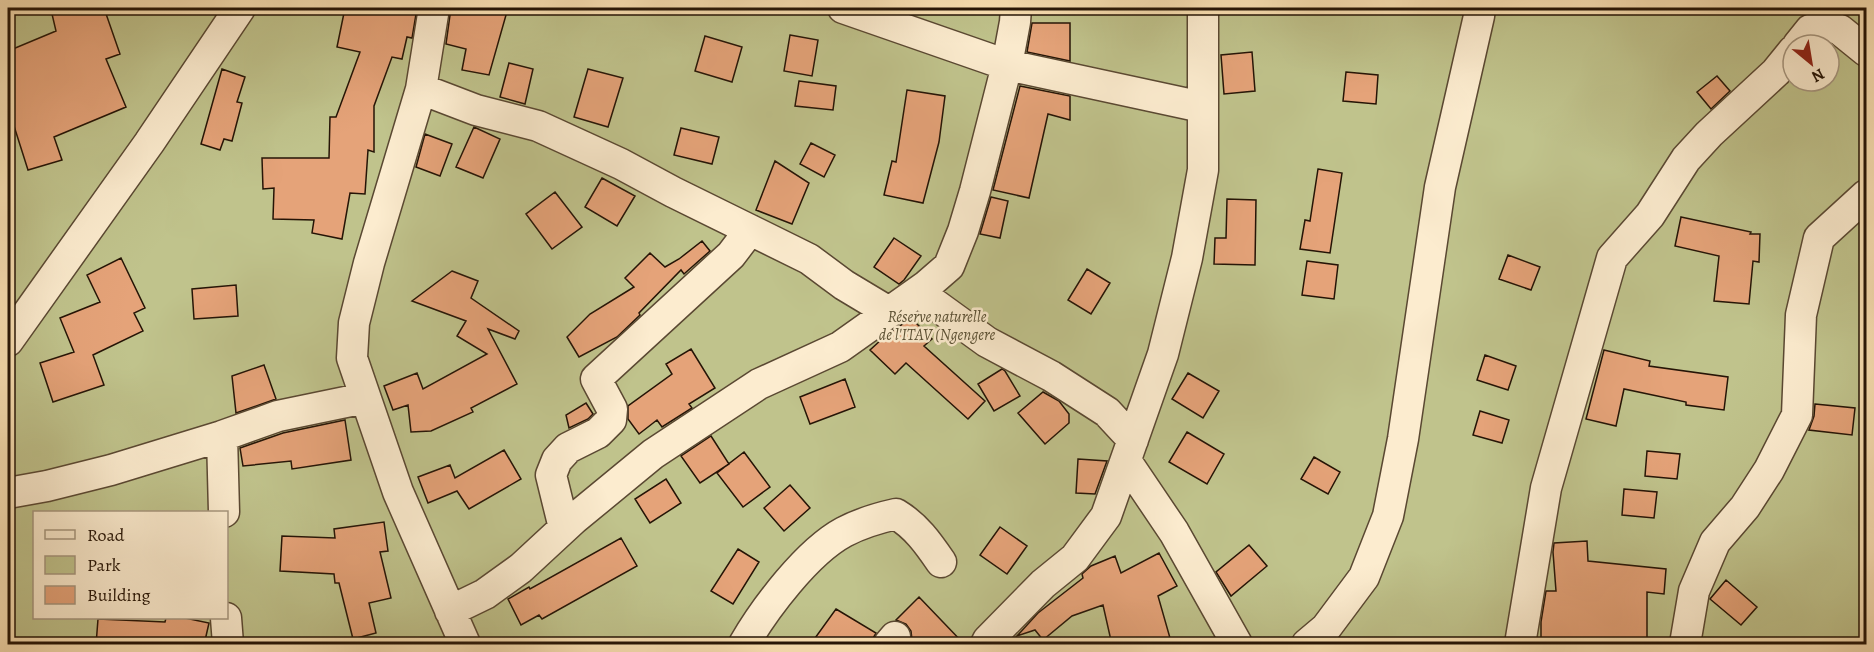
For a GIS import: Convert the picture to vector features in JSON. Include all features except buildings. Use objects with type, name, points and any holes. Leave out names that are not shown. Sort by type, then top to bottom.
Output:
[{"type":"street","points":[[8,341],[149,143],[240,8]]},
{"type":"street","points":[[434,8],[421,89],[369,263],[354,322],[352,358],[398,492],[465,645]]},
{"type":"street","points":[[843,8],[1008,65],[1202,107]]},
{"type":"street","points":[[450,611],[485,594],[521,568],[564,528],[653,454],[759,384],[840,346],[918,292],[949,267],[963,231],[1008,65],[1016,8]]},
{"type":"street","points":[[986,645],[988,640],[1043,584],[1075,558],[1106,516],[1163,354],[1187,258],[1203,170],[1203,8]]},
{"type":"street","points":[[1307,645],[1326,628],[1364,577],[1388,516],[1403,439],[1440,187],[1480,8]]},
{"type":"street","points":[[1808,33],[1824,24],[1840,30],[1866,51]]},
{"type":"street","points":[[1520,645],[1546,488],[1611,258],[1650,215],[1686,159],[1781,66]]},
{"type":"street","points":[[421,89],[476,110],[538,126],[621,164],[809,259],[844,285],[889,312]]},
{"type":"street","points":[[1685,645],[1694,591],[1715,542],[1757,489],[1797,415],[1801,315],[1819,238],[1866,195]]},
{"type":"street","points":[[564,528],[551,475],[556,460],[568,448],[598,432],[611,420],[612,409],[596,379],[731,255],[750,230]]},
{"type":"street","points":[[918,292],[987,342],[1051,376],[1107,412],[1237,645]]},
{"type":"street","points":[[8,493],[111,470],[222,436],[278,416],[365,398]]},
{"type":"street","points":[[222,436],[224,511]]},
{"type":"street","points":[[744,645],[785,586],[812,555],[842,533],[870,520],[896,514],[910,522],[941,562]]},
{"type":"street","points":[[226,619],[228,645]]},
{"type":"green space","name":"Réserve naturelle de l'ITAV (Ngengere","points":[[8,8],[1866,8],[1866,644],[8,644]]}]
